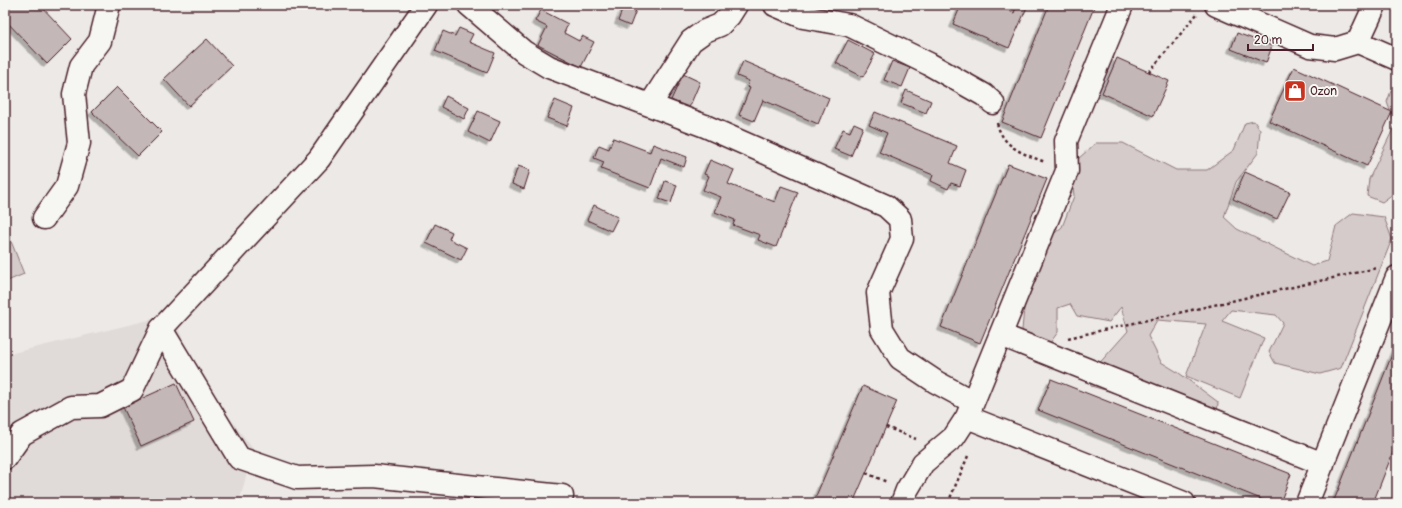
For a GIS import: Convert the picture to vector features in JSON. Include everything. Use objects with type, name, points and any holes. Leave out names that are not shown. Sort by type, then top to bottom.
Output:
[{"type":"street","points":[[44,218],[67,186],[79,143],[74,94],[81,66],[100,41],[109,5]]},
{"type":"street","points":[[5,458],[22,434],[71,407],[100,406],[132,390],[162,329],[318,159],[426,5]]},
{"type":"street","points":[[469,5],[524,52],[549,67],[705,126],[886,206],[900,219],[902,239],[878,293],[882,329],[900,358],[936,382],[974,414],[1184,503]]},
{"type":"street","points":[[650,105],[691,41],[705,31],[720,25],[729,16],[736,5]]},
{"type":"street","points":[[775,5],[803,17],[849,26],[929,64],[984,95],[993,103]]},
{"type":"street","points":[[902,503],[907,490],[923,463],[954,438],[974,414],[1001,335],[1068,172],[1066,141],[1122,5]]},
{"type":"street","points":[[1358,42],[1375,5]]},
{"type":"street","points":[[1208,8],[1310,46],[1335,49],[1358,42],[1397,59]]},
{"type":"street","points":[[1307,503],[1323,464],[1389,272]]},
{"type":"street","points":[[162,329],[239,458],[297,478],[374,476],[562,496]]},
{"type":"street","points":[[1001,335],[1323,464]]},
{"type":"path","points":[[1149,72],[1208,8]]},
{"type":"path","points":[[993,103],[998,126],[1005,140],[1016,150],[1068,172]]},
{"type":"path","points":[[1067,338],[1389,272]]},
{"type":"path","points":[[948,503],[974,414]]},
{"type":"path","points":[[886,427],[940,449]]},
{"type":"shaded area","points":[[1397,89],[1397,191],[1382,202],[1367,196],[1369,179],[1395,125],[1387,102],[1391,91]]},
{"type":"shaded area","points":[[1254,121],[1260,130],[1258,153],[1236,182],[1224,217],[1237,229],[1312,266],[1327,261],[1336,226],[1353,213],[1384,217],[1392,239],[1341,368],[1320,374],[1275,363],[1269,352],[1283,323],[1276,315],[1231,310],[1222,321],[1264,338],[1240,398],[1186,376],[1206,324],[1157,320],[1148,336],[1161,362],[1179,373],[1218,402],[1217,414],[1149,394],[1119,394],[1091,386],[1088,376],[1128,331],[1121,307],[1109,322],[1077,316],[1070,304],[1058,308],[1058,332],[1047,347],[1020,351],[1025,298],[1044,242],[1062,227],[1074,196],[1072,177],[1079,158],[1096,143],[1123,143],[1176,170],[1207,170],[1234,150],[1245,123]]},
{"type":"shaded area","points":[[5,226],[24,274],[5,282]]},
{"type":"shaded area","points":[[174,314],[192,368],[253,449],[239,503],[5,503],[5,355]]},
{"type":"building","points":[[10,5],[40,5],[72,39],[47,64],[5,20],[5,10]]},
{"type":"building","points":[[624,5],[638,5],[630,26],[618,21]]},
{"type":"building","points":[[961,5],[996,5],[1014,13],[1017,5],[1028,5],[1009,48],[953,24]]},
{"type":"building","points":[[1049,5],[1095,5],[1041,138],[1002,122]]},
{"type":"building","points":[[541,10],[568,24],[564,33],[579,41],[582,36],[594,42],[581,67],[538,45],[547,27],[535,21]]},
{"type":"building","points":[[459,28],[473,34],[469,42],[495,53],[487,73],[435,51],[443,31],[455,36]]},
{"type":"building","points":[[1237,33],[1272,46],[1266,63],[1231,49]]},
{"type":"building","points":[[207,39],[232,66],[189,106],[164,79]]},
{"type":"building","points":[[848,40],[875,54],[863,77],[836,63]]},
{"type":"building","points":[[1117,58],[1169,81],[1153,116],[1102,93]]},
{"type":"building","points":[[743,61],[829,98],[818,124],[763,100],[754,121],[739,115],[750,88],[747,87],[749,81],[737,76]]},
{"type":"building","points":[[892,61],[910,68],[902,87],[884,80]]},
{"type":"building","points":[[1294,67],[1392,112],[1367,166],[1269,121]]},
{"type":"building","points":[[683,74],[700,82],[689,108],[671,100]]},
{"type":"building","points":[[117,87],[162,132],[138,156],[92,112]]},
{"type":"building","points":[[906,90],[931,101],[926,113],[901,103]]},
{"type":"building","points":[[446,96],[469,108],[464,119],[441,107]]},
{"type":"building","points":[[555,100],[574,108],[567,126],[547,118]]},
{"type":"building","points":[[478,111],[500,121],[490,143],[468,132]]},
{"type":"building","points":[[875,112],[957,146],[950,163],[966,170],[960,186],[951,183],[948,189],[931,181],[933,175],[879,152],[887,133],[869,125]]},
{"type":"building","points":[[854,123],[863,127],[851,156],[834,149],[843,129],[850,132]]},
{"type":"building","points":[[613,138],[650,152],[653,144],[687,157],[684,167],[661,158],[650,188],[601,169],[604,162],[594,158],[599,145],[609,149]]},
{"type":"building","points":[[710,160],[734,170],[728,184],[775,202],[781,186],[798,192],[776,247],[758,240],[760,235],[733,225],[735,220],[715,212],[721,197],[703,190],[709,176],[704,174]]},
{"type":"building","points":[[1008,164],[1047,179],[980,343],[941,327]]},
{"type":"building","points":[[518,166],[530,170],[524,189],[512,184]]},
{"type":"building","points":[[1245,172],[1290,192],[1277,219],[1233,199]]},
{"type":"building","points":[[665,181],[677,185],[671,203],[659,199]]},
{"type":"building","points":[[594,205],[618,217],[611,231],[587,220]]},
{"type":"building","points":[[435,224],[452,232],[449,239],[467,248],[461,260],[426,243]]},
{"type":"building","points":[[1397,342],[1397,442],[1373,503],[1333,503]]},
{"type":"building","points":[[1051,379],[1291,474],[1280,503],[1271,503],[1038,410]]},
{"type":"building","points":[[176,383],[194,422],[141,446],[123,407]]},
{"type":"building","points":[[863,386],[897,401],[853,503],[813,503]]},
{"type":"place","name":"Ozon","points":[[1295,91]]}]
